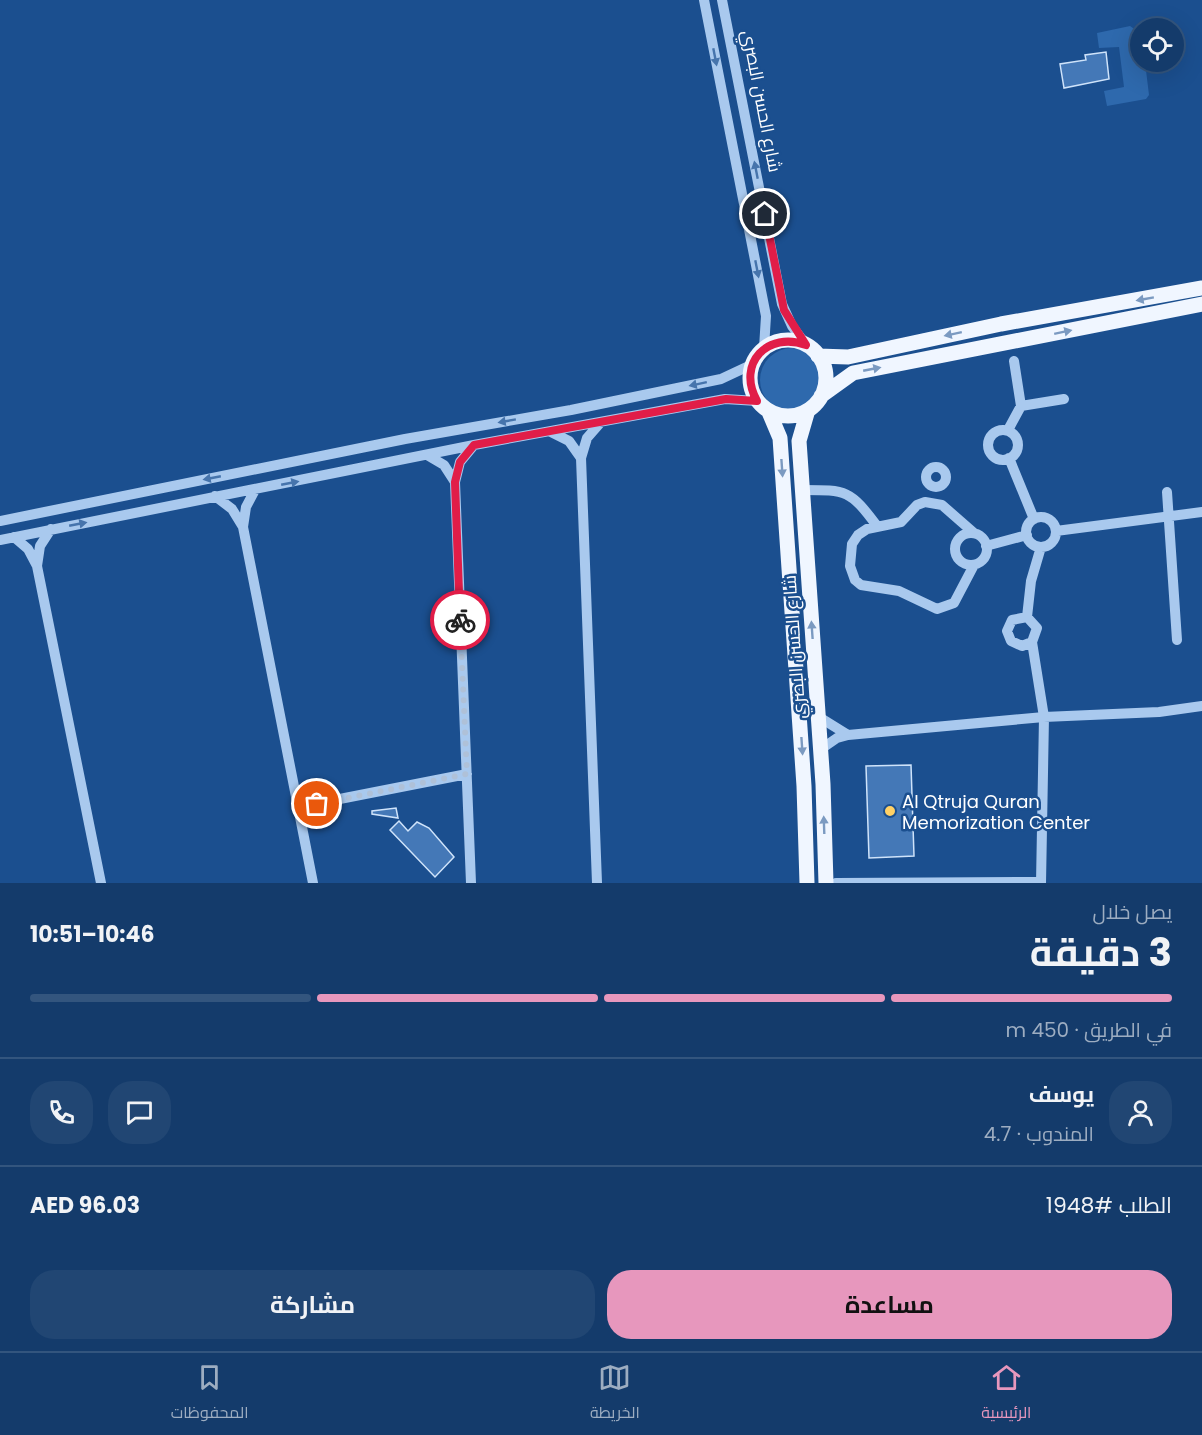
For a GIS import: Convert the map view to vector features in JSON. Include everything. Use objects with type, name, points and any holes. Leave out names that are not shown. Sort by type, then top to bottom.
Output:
[{"type":"main road","points":[[818,356],[848,357],[1001,324],[1202,288]]},
{"type":"main road","points":[[821,396],[825,375],[818,356],[806,345],[785,340],[764,348],[753,364],[750,383],[757,401],[769,411],[789,416],[808,410],[845,376],[853,373],[1202,304]]},
{"type":"main road","name":"شارع الحسن البصري","points":[[808,410],[799,441],[821,748],[826,883]]},
{"type":"main road","name":"شارع الحسن البصري","points":[[769,411],[780,438],[801,743],[807,883]]},
{"type":"street","name":"شارع الحسن البصري","points":[[704,0],[766,316],[764,348]]},
{"type":"street","name":"شارع الحسن البصري","points":[[722,0],[782,304],[792,326],[806,345]]},
{"type":"street","points":[[1008,430],[1021,406],[1014,361]]},
{"type":"street","points":[[0,521],[394,441],[722,379],[753,364]]},
{"type":"street","points":[[0,540],[474,445],[733,398],[757,401]]},
{"type":"street","points":[[1021,406],[1064,399]]},
{"type":"street","points":[[597,883],[581,458],[587,438],[602,422]]},
{"type":"street","points":[[1008,430],[1016,437],[1018,444],[1015,454],[1009,458],[994,456],[988,443],[997,431],[1008,430]]},
{"type":"street","points":[[551,432],[569,441],[581,458]]},
{"type":"street","points":[[471,883],[455,482],[460,462],[474,445]]},
{"type":"street","points":[[427,456],[444,465],[455,482]]},
{"type":"street","points":[[1009,458],[1034,519]]},
{"type":"street","points":[[942,486],[945,495],[942,505]]},
{"type":"street","points":[[255,490],[246,507],[243,527],[313,883]]},
{"type":"street","points":[[803,490],[847,493],[857,500],[877,526]]},
{"type":"street","points":[[1167,492],[1178,640]]},
{"type":"street","points":[[215,496],[232,509],[243,527]]},
{"type":"street","points":[[925,502],[942,505],[974,533],[982,537],[986,546],[982,560],[974,565],[954,603],[943,609],[899,591],[861,585],[851,573],[852,544],[867,529],[901,522],[917,505],[925,502]]},
{"type":"street","points":[[1056,531],[1202,512]]},
{"type":"street","points":[[1034,519],[1048,519],[1056,531],[1052,542],[1041,547],[1030,542],[1027,535],[1029,524],[1034,519]]},
{"type":"street","points":[[37,566],[40,546],[51,529]]},
{"type":"street","points":[[974,533],[958,539],[955,549],[958,560],[974,565]]},
{"type":"street","points":[[986,546],[1027,535]]},
{"type":"street","points":[[14,537],[28,549],[37,566],[101,883]]},
{"type":"street","points":[[836,883],[1041,882],[1044,717],[1032,642],[1037,628],[1027,617],[1031,581],[1041,547]]},
{"type":"street","points":[[1027,617],[1012,620],[1008,634],[1018,645],[1032,642]]},
{"type":"street","points":[[821,748],[837,738],[848,735],[1044,717],[1159,712],[1202,706]]},
{"type":"street","points":[[819,717],[848,735]]},
{"type":"street","points":[[299,807],[467,774]]},
{"type":"shaded area","points":[[1130,26],[1130,72],[1146,72],[1149,95],[1146,99],[1107,106],[1104,91],[1124,87],[1119,47],[1099,48],[1097,33]]},
{"type":"shaded area","points":[[792,348],[810,354],[818,362],[824,380],[818,398],[810,406],[792,412],[774,406],[766,398],[760,380],[766,362],[774,354]]},
{"type":"building","points":[[1106,52],[1109,79],[1064,88],[1060,64],[1086,60],[1085,55]]},
{"type":"building","name":"Al Qtruja Quran Memorization Center","points":[[911,765],[914,856],[869,858],[866,766]]},
{"type":"building","points":[[396,808],[398,818],[372,814],[372,811]]},
{"type":"building","points":[[399,821],[408,831],[417,822],[429,828],[454,857],[435,877],[390,830]]},
{"type":"way so far","points":[[317,804],[467,774],[460,620]]},
{"type":"place","name":"Al Qtruja Quran Memorization Center","points":[[890,811]]},
{"type":"route","points":[[460,620],[455,482],[460,462],[474,445],[726,399],[741,398],[757,401],[752,392],[750,373],[758,355],[764,348],[785,340],[806,345],[784,310],[765,214]]}]
